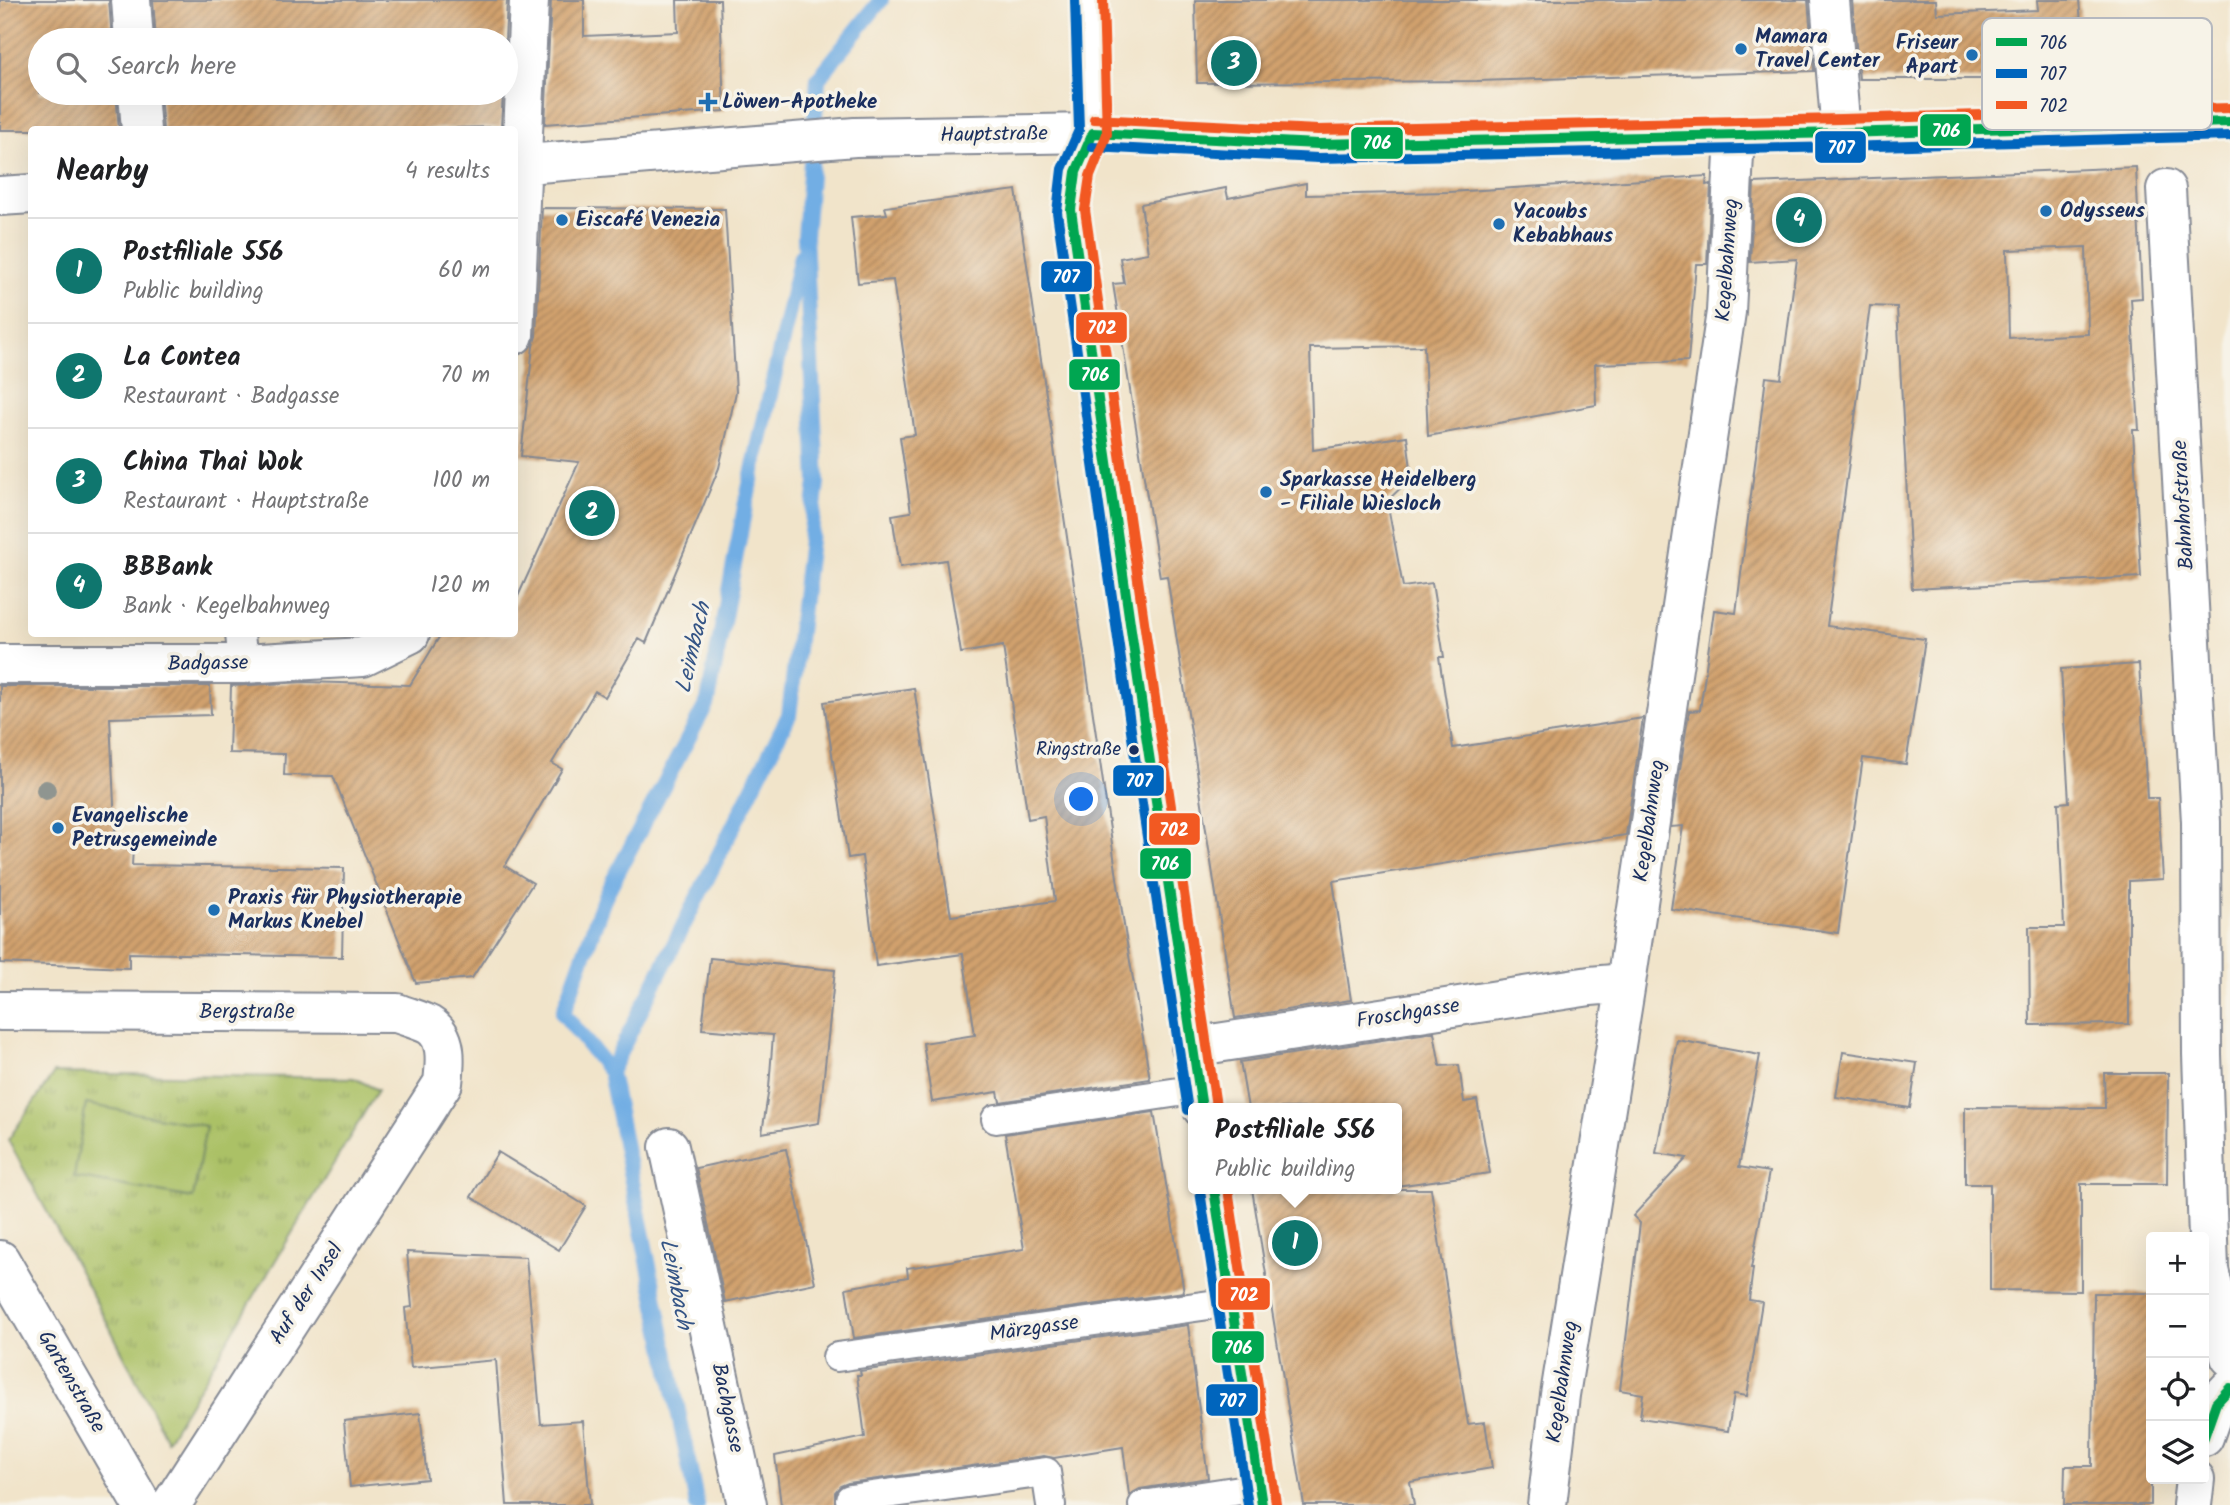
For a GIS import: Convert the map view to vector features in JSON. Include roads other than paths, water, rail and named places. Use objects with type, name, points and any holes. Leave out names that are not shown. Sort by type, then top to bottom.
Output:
[{"type":"street","points":[[131,0],[133,28]]},
{"type":"street","points":[[518,207],[529,0]]},
{"type":"street","points":[[1089,0],[1093,133],[1076,172],[1071,210],[1200,1099]]},
{"type":"street","points":[[1830,0],[1841,133]]},
{"type":"street","points":[[139,105],[141,126]]},
{"type":"street","name":"Hauptstraße","points":[[2212,123],[2230,122]]},
{"type":"street","name":"Hauptstraße","points":[[519,175],[741,146],[855,137],[1093,133],[1318,144],[1982,129]]},
{"type":"street","name":"Kegelbahnweg","points":[[1547,1505],[1560,1395],[1626,983],[1726,312],[1735,135]]},
{"type":"street","name":"Bahnhofstraße","points":[[2166,189],[2216,826],[2202,1054],[2209,1270],[2230,1357]]},
{"type":"street","points":[[0,196],[28,194]]},
{"type":"street","name":"Badgasse","points":[[0,664],[242,649],[363,657],[404,637]]},
{"type":"street","name":"Froschgasse","points":[[1191,1047],[1590,986],[1626,983]]},
{"type":"street","name":"Bergstraße","points":[[0,1011],[397,1013],[431,1026],[440,1039],[446,1056],[443,1083]]},
{"type":"street","name":"Auf der Insel","points":[[171,1505],[443,1083]]},
{"type":"street","name":"Bachgasse","points":[[669,1147],[747,1505]]},
{"type":"street","points":[[1215,1194],[1261,1496]]},
{"type":"street","name":"Gartenstraße","points":[[0,1260],[142,1505]]},
{"type":"street","points":[[2209,1423],[2216,1404],[2230,1388]]},
{"type":"street","points":[[2192,1505],[2194,1484]]},
{"type":"lane","points":[[996,1119],[1200,1099]]},
{"type":"lane","name":"Märzgasse","points":[[837,1357],[1231,1301]]},
{"type":"lane","points":[[850,1499],[1045,1472],[1051,1505]]},
{"type":"lane","points":[[1143,1505],[1261,1496]]},
{"type":"waterway","name":"Leimbach","points":[[697,1505],[610,1072],[789,715],[817,482],[805,236],[818,79],[881,0]]},
{"type":"waterway","name":"Leimbach","points":[[610,1072],[563,1013],[605,896],[708,701],[745,507],[801,256]]},
{"type":"place","name":"Mamara Travel Center","points":[[1741,49]]},
{"type":"place","name":"Friseur Apart","points":[[1972,55]]},
{"type":"place","name":"China Thai Wok","points":[[1234,63]]},
{"type":"place","name":"Löwen-Apotheke","points":[[708,102]]},
{"type":"place","name":"Odysseus","points":[[2046,211]]},
{"type":"place","name":"Eiscafé Venezia","points":[[562,220]]},
{"type":"place","name":"BBBank","points":[[1799,220]]},
{"type":"place","name":"Yacoubs Kebabhaus","points":[[1499,224]]},
{"type":"place","name":"Sparkasse Heidelberg - Filiale Wiesloch","points":[[1266,492]]},
{"type":"place","name":"La Contea","points":[[592,513]]},
{"type":"place","name":"Ringstraße","points":[[1134,750]]},
{"type":"place","name":"Evangelische Petrusgemeinde","points":[[58,828]]},
{"type":"place","name":"Praxis für Physiotherapie Markus Knebel","points":[[214,910]]},
{"type":"place","name":"Postfiliale 556","points":[[1295,1243]]}]
